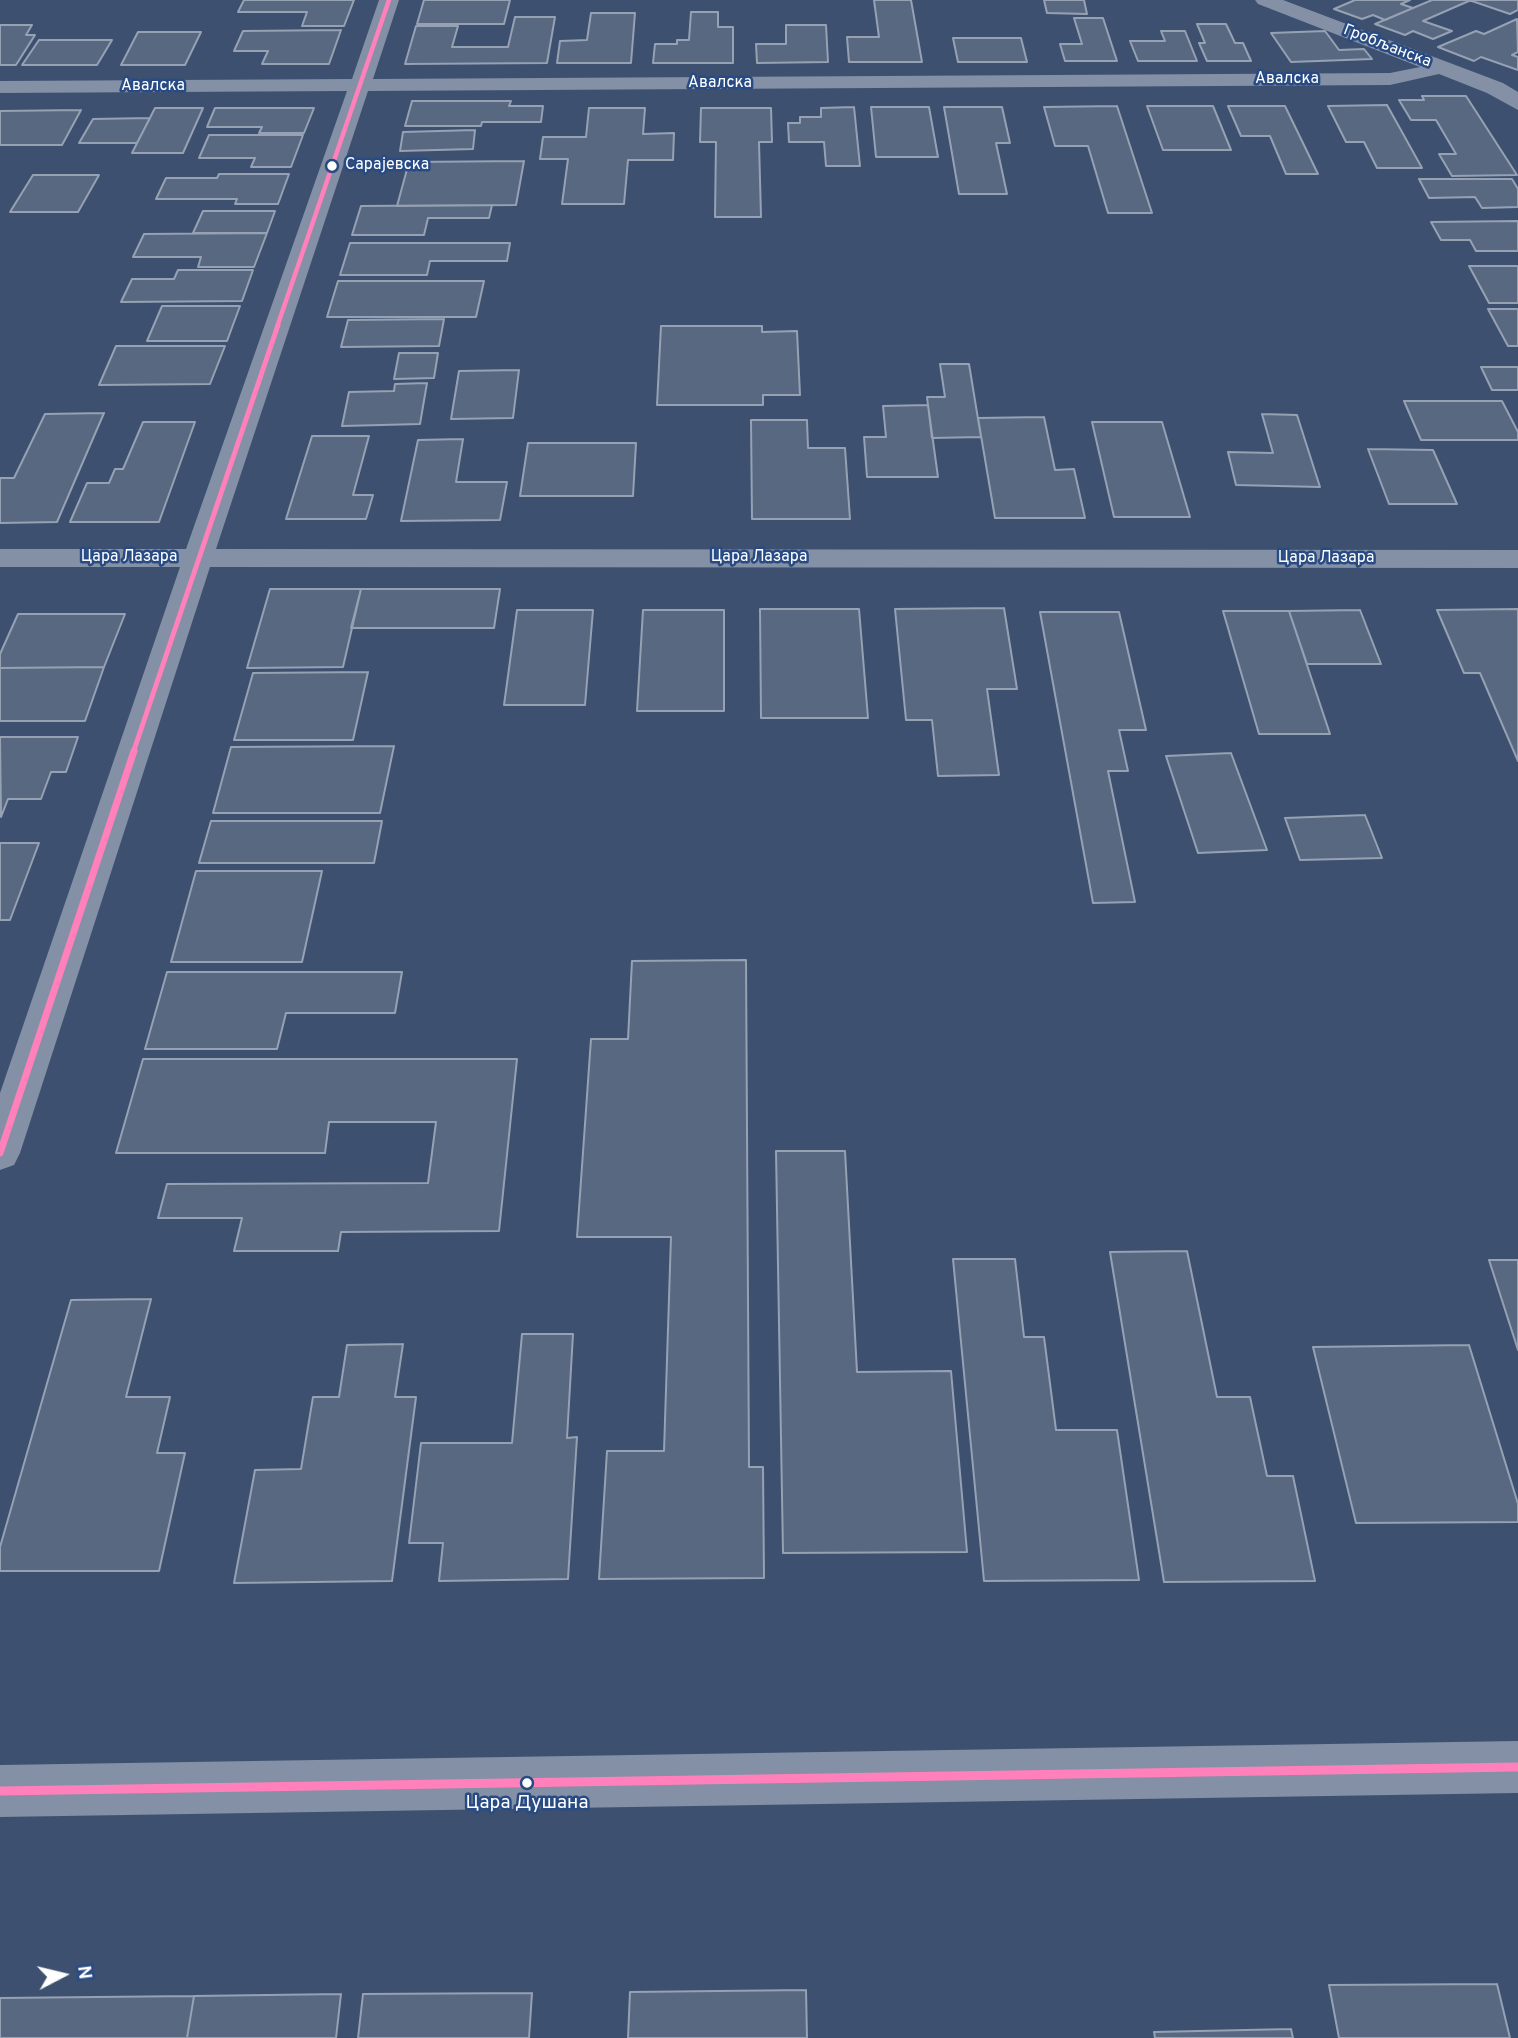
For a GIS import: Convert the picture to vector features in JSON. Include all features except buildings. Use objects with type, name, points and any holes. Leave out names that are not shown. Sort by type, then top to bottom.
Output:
[{"type":"street","points":[[0,1153],[198,558],[389,0]]},
{"type":"street","name":"Гробљанска","points":[[1265,0],[1515,97]]},
{"type":"street","name":"Авалска","points":[[0,87],[1390,79],[1416,75],[1439,67]]},
{"type":"street","name":"Цара Лазара","points":[[0,558],[1518,559]]},
{"type":"street","points":[[0,1791],[1518,1766]]},
{"type":"transit line","points":[[0,1153],[198,557],[389,0]]},
{"type":"transit line","points":[[0,1791],[1518,1767]]},
{"type":"place","name":"Сарајевска","points":[[332,166]]},
{"type":"place","name":"Цара Душана","points":[[527,1783]]}]
